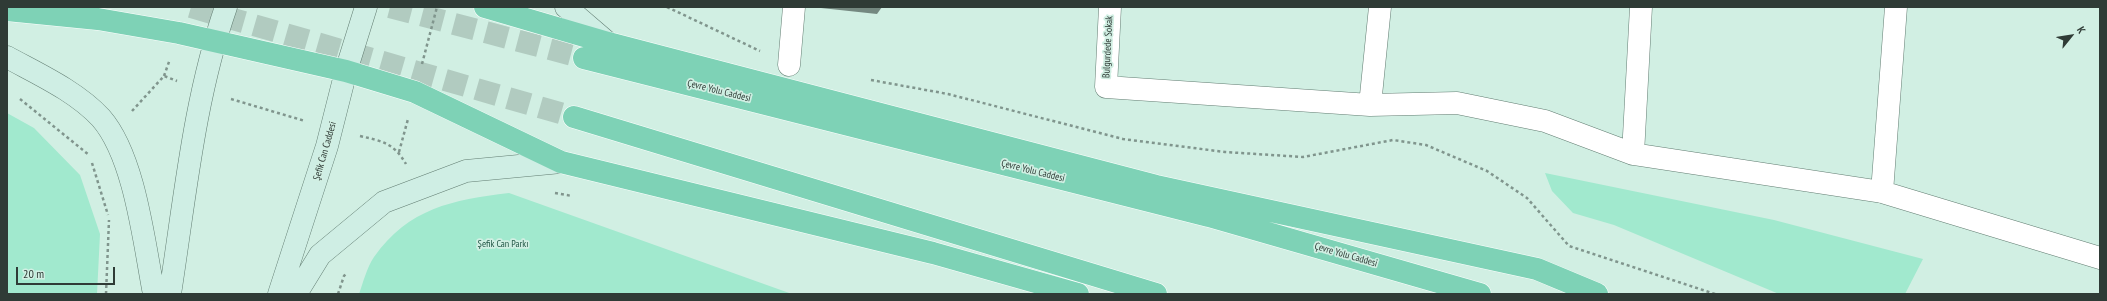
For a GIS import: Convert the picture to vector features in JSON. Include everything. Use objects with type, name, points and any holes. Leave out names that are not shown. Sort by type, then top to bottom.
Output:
[{"type":"highway","points":[[485,7],[608,42],[1156,186],[1537,270],[1597,294]]},
{"type":"highway","points":[[7,10],[98,19],[214,40],[346,71],[415,92],[560,162],[933,253],[1078,294]]},
{"type":"highway","name":"Çevre Yolu Caddesi","points":[[584,58],[1210,216],[1480,294]]},
{"type":"highway","points":[[574,116],[1156,294]]},
{"type":"main road","points":[[170,294],[202,90],[214,40],[226,7]]},
{"type":"main road","name":"Şefik Can Caddesi","points":[[279,294],[327,146],[346,71],[366,7]]},
{"type":"main road","points":[[566,7],[608,42]]},
{"type":"main road","points":[[7,57],[61,86],[101,118],[125,158],[136,202],[154,294]]},
{"type":"main road","points":[[296,294],[320,255],[384,202],[466,171],[560,162]]},
{"type":"street","points":[[789,65],[794,7]]},
{"type":"street","name":"Bulgurdede Sokak","points":[[1110,7],[1106,87],[1370,105]]},
{"type":"street","points":[[1380,7],[1370,105],[1457,104],[1545,121],[1632,154],[1882,192],[2100,258]]},
{"type":"street","points":[[1632,154],[1641,7]]},
{"type":"street","points":[[1882,192],[1896,7]]},
{"type":"path","points":[[667,7],[789,65]]},
{"type":"path","points":[[865,79],[948,94],[1123,139],[1225,152],[1303,157],[1394,140],[1426,145],[1487,171],[1522,194],[1569,246],[1715,294]]},
{"type":"path","points":[[90,156],[110,220],[106,294]]},
{"type":"green space","points":[[7,113],[34,128],[80,175],[100,234],[97,294],[7,294]]},
{"type":"green space","points":[[1545,173],[1774,220],[1923,259],[1905,294],[1779,294],[1614,225],[1573,213],[1552,191]]},
{"type":"green space","name":"Şefik Can Parkı","points":[[509,193],[792,294],[359,294],[367,270],[374,257],[388,240],[402,227],[433,209],[450,203]]},
{"type":"tunnel","points":[[191,7],[574,117]]},
{"type":"tunnel","points":[[390,7],[584,58]]}]
